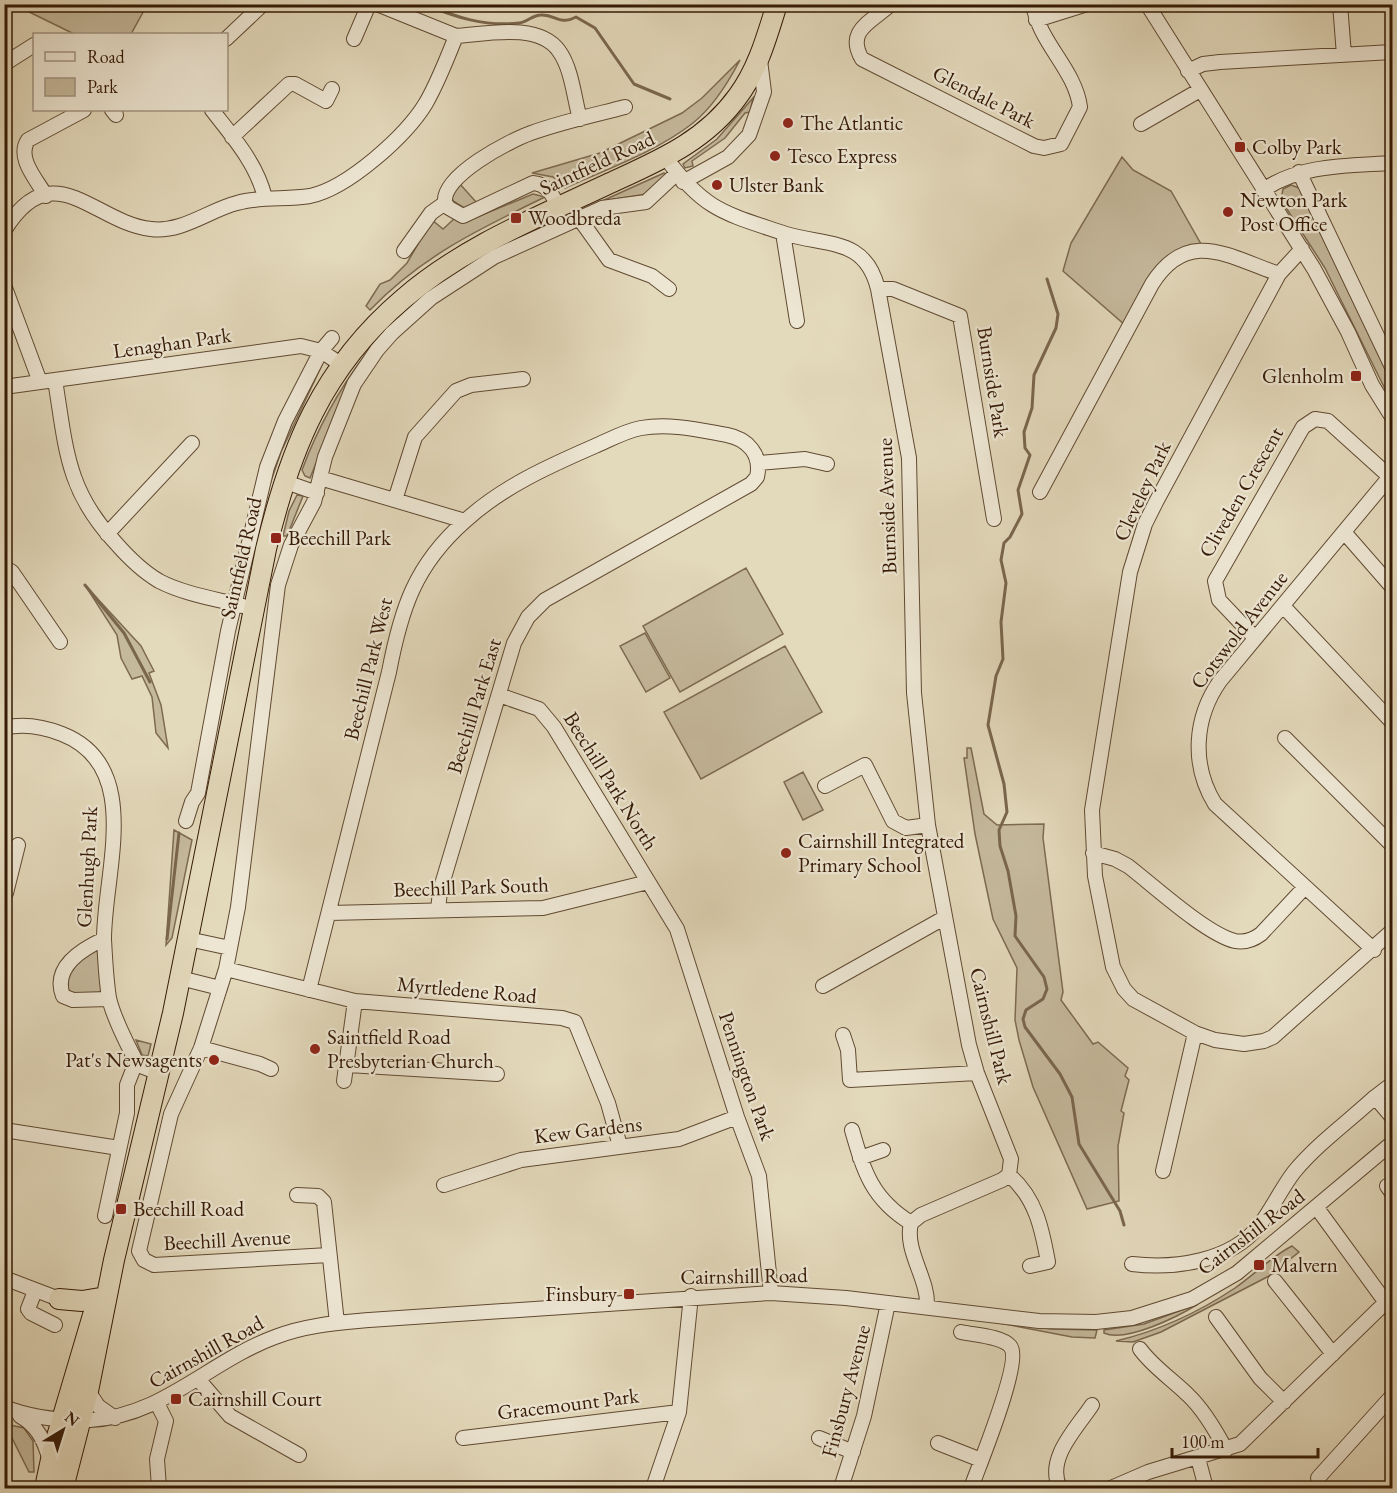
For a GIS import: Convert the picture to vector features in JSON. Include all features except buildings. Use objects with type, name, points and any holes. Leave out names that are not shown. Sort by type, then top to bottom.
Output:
[{"type":"highway","name":"Saintfield Road","points":[[45,1488],[61,1421],[97,1329],[159,1073],[188,939],[244,606],[283,481],[302,433],[342,365],[391,310],[436,273],[494,238],[558,207],[675,171],[746,85],[760,57],[777,4]]},
{"type":"highway","name":"Saintfield Road","points":[[63,1488],[88,1391],[99,1298],[114,1260]]},
{"type":"highway","points":[[59,1299],[82,1301],[99,1298]]},
{"type":"street","points":[[228,37],[262,4]]},
{"type":"street","points":[[354,39],[369,4]]},
{"type":"street","points":[[377,4],[456,36],[528,34],[551,42],[565,64],[580,119]]},
{"type":"street","name":"Glendale Park","points":[[891,4],[858,33],[855,40],[856,50],[862,60],[1034,146],[1044,148],[1061,144],[1080,107],[1072,82],[1041,33],[1033,4]]},
{"type":"street","points":[[1036,20],[1087,4]]},
{"type":"street","points":[[1147,4],[1302,249],[1334,303],[1372,384],[1392,417]]},
{"type":"street","points":[[1340,4],[1344,55]]},
{"type":"street","points":[[4,231],[28,203],[45,196],[66,194],[126,222],[151,230],[189,222],[234,204],[265,198],[319,193],[372,160],[424,106],[456,36]]},
{"type":"street","points":[[4,64],[33,46]]},
{"type":"street","points":[[1188,71],[1196,66],[1220,62],[1392,52]]},
{"type":"street","name":"Saintfield Road","points":[[139,1246],[171,1114],[201,1048],[226,969],[278,585],[291,545],[311,510],[329,443],[354,384],[392,333],[431,298],[476,268],[602,207],[646,202],[675,171],[736,151],[748,135],[762,100],[764,92],[760,57]]},
{"type":"street","points":[[232,137],[289,84],[295,84],[326,101],[332,89]]},
{"type":"street","points":[[746,85],[762,100]]},
{"type":"street","points":[[1141,124],[1200,90]]},
{"type":"street","points":[[558,207],[548,189],[541,183],[533,183],[463,216],[448,208],[445,203],[446,191],[456,178],[476,163],[520,137],[625,107]]},
{"type":"street","points":[[45,196],[25,161],[24,145],[82,111]]},
{"type":"street","points":[[214,111],[257,173],[265,198]]},
{"type":"street","points":[[1263,190],[1299,172],[1315,168],[1392,163]]},
{"type":"street","points":[[675,171],[715,208],[783,233],[853,250],[870,264],[878,290]]},
{"type":"street","points":[[1299,172],[1392,367]]},
{"type":"street","points":[[404,251],[431,213],[445,203]]},
{"type":"street","points":[[579,218],[609,260],[652,276],[669,289]]},
{"type":"street","points":[[783,233],[796,321]]},
{"type":"street","name":"Cleveley Park","points":[[1302,249],[1279,273],[1160,494],[1139,542],[1130,572],[1094,798],[1093,853],[1110,954],[1118,978],[1134,999],[1195,1033],[1230,1042],[1264,1041],[1281,1030],[1374,950],[1392,931]]},
{"type":"street","points":[[1040,492],[1152,284],[1165,266],[1188,252],[1209,250],[1279,273]]},
{"type":"street","points":[[4,285],[40,382]]},
{"type":"street","name":"Burnside Park","points":[[878,290],[893,289],[960,316],[994,519]]},
{"type":"street","name":"Burnside Avenue","points":[[878,290],[909,458],[914,687]]},
{"type":"street","name":"Saintfield Road","points":[[186,821],[192,802],[198,793],[244,606],[256,508],[275,443],[321,351],[332,338]]},
{"type":"street","name":"Lenaghan Park","points":[[4,387],[293,347],[309,347],[321,351],[342,365]]},
{"type":"street","points":[[395,500],[414,437],[456,392],[471,385],[523,378]]},
{"type":"street","points":[[55,380],[67,450],[77,490],[85,506],[107,534],[135,562],[159,580],[244,606]]},
{"type":"street","name":"Cliveden Crescent","points":[[1256,638],[1219,600],[1215,581],[1303,427],[1315,419],[1328,421],[1391,476]]},
{"type":"street","name":"Beechill Park West","points":[[309,990],[389,672],[399,622],[408,594],[433,556],[465,521],[517,483],[576,454],[640,429],[665,426],[732,436],[746,443],[755,452],[758,463]]},
{"type":"street","points":[[107,534],[192,443]]},
{"type":"street","points":[[758,463],[805,459],[827,464]]},
{"type":"street","name":"Beechill Park East","points":[[438,910],[440,891],[514,643],[536,607],[751,484],[757,477],[758,463]]},
{"type":"street","name":"Cotswold Avenue","points":[[1374,950],[1215,804],[1200,766],[1198,740],[1208,701],[1220,681],[1391,476]]},
{"type":"street","points":[[320,478],[465,521]]},
{"type":"street","points":[[283,481],[317,493]]},
{"type":"street","points":[[1344,532],[1392,587]]},
{"type":"street","points":[[4,567],[20,583],[60,642]]},
{"type":"street","points":[[1283,606],[1392,722]]},
{"type":"street","name":"Cairnshill Park","points":[[914,687],[928,825],[944,918],[977,1073],[1011,1159],[1009,1175]]},
{"type":"street","name":"Beechill Park North","points":[[499,695],[539,709],[547,717],[648,882]]},
{"type":"street","name":"Glenhugh Park","points":[[4,728],[35,726],[76,739],[92,751],[105,772],[114,817],[104,939],[109,999],[136,1062]]},
{"type":"street","points":[[1285,738],[1392,845]]},
{"type":"street","points":[[825,786],[869,762],[893,821],[906,828],[928,825]]},
{"type":"street","points":[[6,893],[9,863],[18,845]]},
{"type":"street","points":[[1093,853],[1115,859],[1128,866],[1198,920],[1235,941],[1254,939],[1261,934],[1305,887]]},
{"type":"street","name":"Beechill Park South","points":[[328,913],[543,908],[648,882]]},
{"type":"street","name":"Pennington Park","points":[[648,882],[677,929],[737,1117],[759,1176],[771,1293]]},
{"type":"street","points":[[823,986],[944,918]]},
{"type":"street","name":"Glenhugh Park","points":[[104,939],[79,952],[69,962],[63,971],[61,990],[63,996],[73,1000],[109,999]]},
{"type":"street","points":[[188,939],[230,948]]},
{"type":"street","name":"Myrtledene Road","points":[[226,969],[355,1001],[562,1018],[575,1022],[608,1103],[620,1146]]},
{"type":"street","points":[[180,978],[220,988]]},
{"type":"street","points":[[344,1081],[355,1001]]},
{"type":"street","points":[[1163,1171],[1195,1033]]},
{"type":"street","points":[[843,1035],[848,1050],[849,1095]]},
{"type":"street","points":[[201,1048],[271,1069]]},
{"type":"street","points":[[105,1216],[127,1113],[128,1085],[136,1062],[141,1067],[159,1073]]},
{"type":"street","points":[[348,1065],[497,1074]]},
{"type":"street","points":[[850,1080],[977,1073]]},
{"type":"street","points":[[1132,1264],[1158,1266],[1184,1264],[1228,1250],[1245,1240],[1257,1228],[1296,1171],[1392,1084]]},
{"type":"street","points":[[1375,1097],[1392,1117]]},
{"type":"street","name":"Kew Gardens","points":[[444,1185],[521,1160],[679,1139],[737,1117]]},
{"type":"street","points":[[4,1130],[119,1148]]},
{"type":"street","points":[[852,1130],[869,1184],[884,1202],[910,1223]]},
{"type":"street","name":"Cairnshill Road","points":[[6,1408],[61,1421],[112,1419],[157,1403],[275,1336],[337,1323],[691,1296],[771,1293],[888,1303],[1058,1322],[1096,1322],[1147,1314],[1192,1299],[1258,1258],[1392,1143]]},
{"type":"street","points":[[860,1158],[883,1150]]},
{"type":"street","points":[[910,1223],[921,1215],[1009,1175],[1026,1193],[1034,1208],[1053,1261],[1030,1266]]},
{"type":"street","points":[[297,1195],[318,1196],[324,1202],[337,1323]]},
{"type":"street","points":[[1111,1488],[1148,1472],[1240,1444],[1333,1354],[1389,1307],[1317,1208]]},
{"type":"street","points":[[910,1223],[910,1241],[927,1290],[927,1307]]},
{"type":"street","name":"Beechill Avenue","points":[[139,1246],[144,1260],[154,1265],[329,1255]]},
{"type":"street","points":[[4,1278],[83,1310],[97,1329]]},
{"type":"street","points":[[1275,1281],[1333,1354]]},
{"type":"street","points":[[35,1292],[28,1309],[30,1313],[55,1325]]},
{"type":"street","points":[[653,1488],[679,1412],[691,1296]]},
{"type":"street","name":"Finsbury Avenue","points":[[840,1488],[853,1452],[876,1369],[888,1303]]},
{"type":"street","points":[[1216,1317],[1260,1378],[1284,1402]]},
{"type":"street","points":[[961,1332],[1005,1343],[1013,1351],[1007,1387],[971,1488]]},
{"type":"street","points":[[1140,1349],[1189,1396],[1215,1429],[1226,1450]]},
{"type":"street","points":[[198,1379],[230,1416],[299,1455]]},
{"type":"street","points":[[76,1441],[112,1419],[98,1406],[88,1391]]},
{"type":"street","points":[[1318,1478],[1392,1396]]},
{"type":"street","points":[[157,1403],[166,1421],[157,1459],[159,1488]]},
{"type":"street","points":[[1060,1488],[1055,1478],[1056,1465],[1062,1450],[1092,1405]]},
{"type":"street","points":[[6,1408],[37,1429],[51,1462]]},
{"type":"street","name":"Gracemount Park","points":[[463,1438],[679,1412]]},
{"type":"street","points":[[50,1488],[68,1431],[73,1424],[81,1421]]},
{"type":"street","points":[[819,1438],[853,1452]]},
{"type":"street","points":[[938,1443],[981,1460]]},
{"type":"street","points":[[1198,1458],[1206,1488]]},
{"type":"green space","points":[[147,4],[132,33],[72,33],[15,5]]},
{"type":"green space","points":[[740,60],[725,86],[707,110],[693,123],[663,143],[565,188],[553,177],[532,173],[600,153],[682,113],[702,98]]},
{"type":"green space","points":[[753,98],[750,112],[745,113],[725,138],[692,161],[693,166],[685,168],[683,164],[717,139]]},
{"type":"green space","points":[[1122,157],[1133,170],[1171,191],[1201,244],[1171,256],[1152,273],[1125,325],[1063,271],[1071,243]]},
{"type":"green space","points":[[664,173],[666,175],[647,194],[602,201]]},
{"type":"green space","points":[[459,183],[477,203],[466,209],[453,201],[452,197]]},
{"type":"green space","points":[[1291,185],[1302,189],[1392,375],[1392,403],[1325,268],[1281,200],[1283,189]]},
{"type":"green space","points":[[533,194],[545,197],[452,245],[410,274],[370,310],[366,306],[380,284],[390,280],[407,263],[432,220],[443,229],[454,219],[470,220]]},
{"type":"green space","points":[[365,355],[349,383],[310,478],[305,476],[302,470],[322,424],[337,396]]},
{"type":"green space","points":[[322,365],[281,452],[268,490],[278,446],[318,368]]},
{"type":"green space","points":[[297,495],[303,496],[287,536],[283,536],[289,511]]},
{"type":"green space","points":[[746,568],[783,634],[680,692],[643,626]]},
{"type":"green space","points":[[85,585],[141,646],[154,671],[149,673],[161,705],[168,748],[156,733],[152,697],[142,676],[132,679],[121,658],[117,635]]},
{"type":"green space","points":[[645,633],[670,678],[646,692],[620,646]]},
{"type":"green space","points":[[785,646],[822,712],[701,779],[664,712]]},
{"type":"green space","points":[[967,748],[971,748],[984,814],[997,825],[1044,824],[1043,838],[1063,992],[1061,1000],[1093,1044],[1098,1042],[1128,1068],[1125,1076],[1129,1080],[1121,1111],[1124,1113],[1118,1146],[1119,1201],[1087,1209],[1033,1087],[1015,1020],[1017,968],[993,919],[975,834],[964,758],[967,758]]},
{"type":"green space","points":[[803,772],[823,810],[803,820],[784,782]]},
{"type":"green space","points":[[174,830],[192,840],[172,938],[166,945]]},
{"type":"green space","points":[[99,948],[104,991],[85,996],[69,992],[70,969]]},
{"type":"green space","points":[[136,1040],[151,1044],[148,1056],[142,1055]]},
{"type":"green space","points":[[1292,1246],[1299,1252],[1269,1276],[1161,1332],[1133,1342],[1116,1341],[1163,1326],[1207,1305],[1235,1288]]},
{"type":"green space","points":[[1198,1304],[1152,1327],[1125,1334],[1104,1333],[1104,1330],[1144,1324]]},
{"type":"green space","points":[[984,1320],[1051,1329],[1097,1330],[1095,1338],[1072,1337]]},
{"type":"green space","points":[[5,1424],[24,1428],[33,1441],[34,1472],[29,1472]]},
{"type":"waterway","points":[[424,4],[459,17],[494,24],[519,23],[541,15],[561,20],[576,17],[595,28],[634,84],[670,99]]},
{"type":"waterway","points":[[1047,279],[1058,314],[1056,328],[1034,375],[1032,408],[1024,432],[1025,448],[1030,455],[1018,490],[1022,514],[1010,537],[1004,543],[1001,560],[1006,583],[1001,622],[1003,659],[996,676],[988,725],[1004,784],[1007,812],[999,830],[1000,846],[1008,871],[1016,916],[1015,936],[1044,977],[1047,989],[1043,999],[1026,1010],[1023,1019],[1025,1027],[1060,1074],[1072,1097],[1079,1144],[1120,1211],[1124,1225]]},
{"type":"waterway","points":[[85,585],[124,633],[150,682]]},
{"type":"waterway","points":[[167,939],[179,833]]},
{"type":"place","name":"The Atlantic","points":[[788,123]]},
{"type":"place","name":"Colby Park","points":[[1240,147]]},
{"type":"place","name":"Tesco Express","points":[[775,156]]},
{"type":"place","name":"Ulster Bank","points":[[717,185]]},
{"type":"place","name":"Newton Park Post Office","points":[[1228,212]]},
{"type":"place","name":"Woodbreda","points":[[516,218]]},
{"type":"place","name":"Glenholm","points":[[1356,376]]},
{"type":"place","name":"Beechill Park","points":[[276,538]]},
{"type":"place","name":"Cairnshill Integrated Primary School","points":[[786,853]]},
{"type":"place","name":"Saintfield Road Presbyterian Church","points":[[315,1049]]},
{"type":"place","name":"Pat's Newsagents","points":[[214,1060]]},
{"type":"place","name":"Beechill Road","points":[[121,1209]]},
{"type":"place","name":"Malvern","points":[[1259,1265]]},
{"type":"place","name":"Finsbury","points":[[629,1294]]},
{"type":"place","name":"Cairnshill Court","points":[[176,1399]]}]
